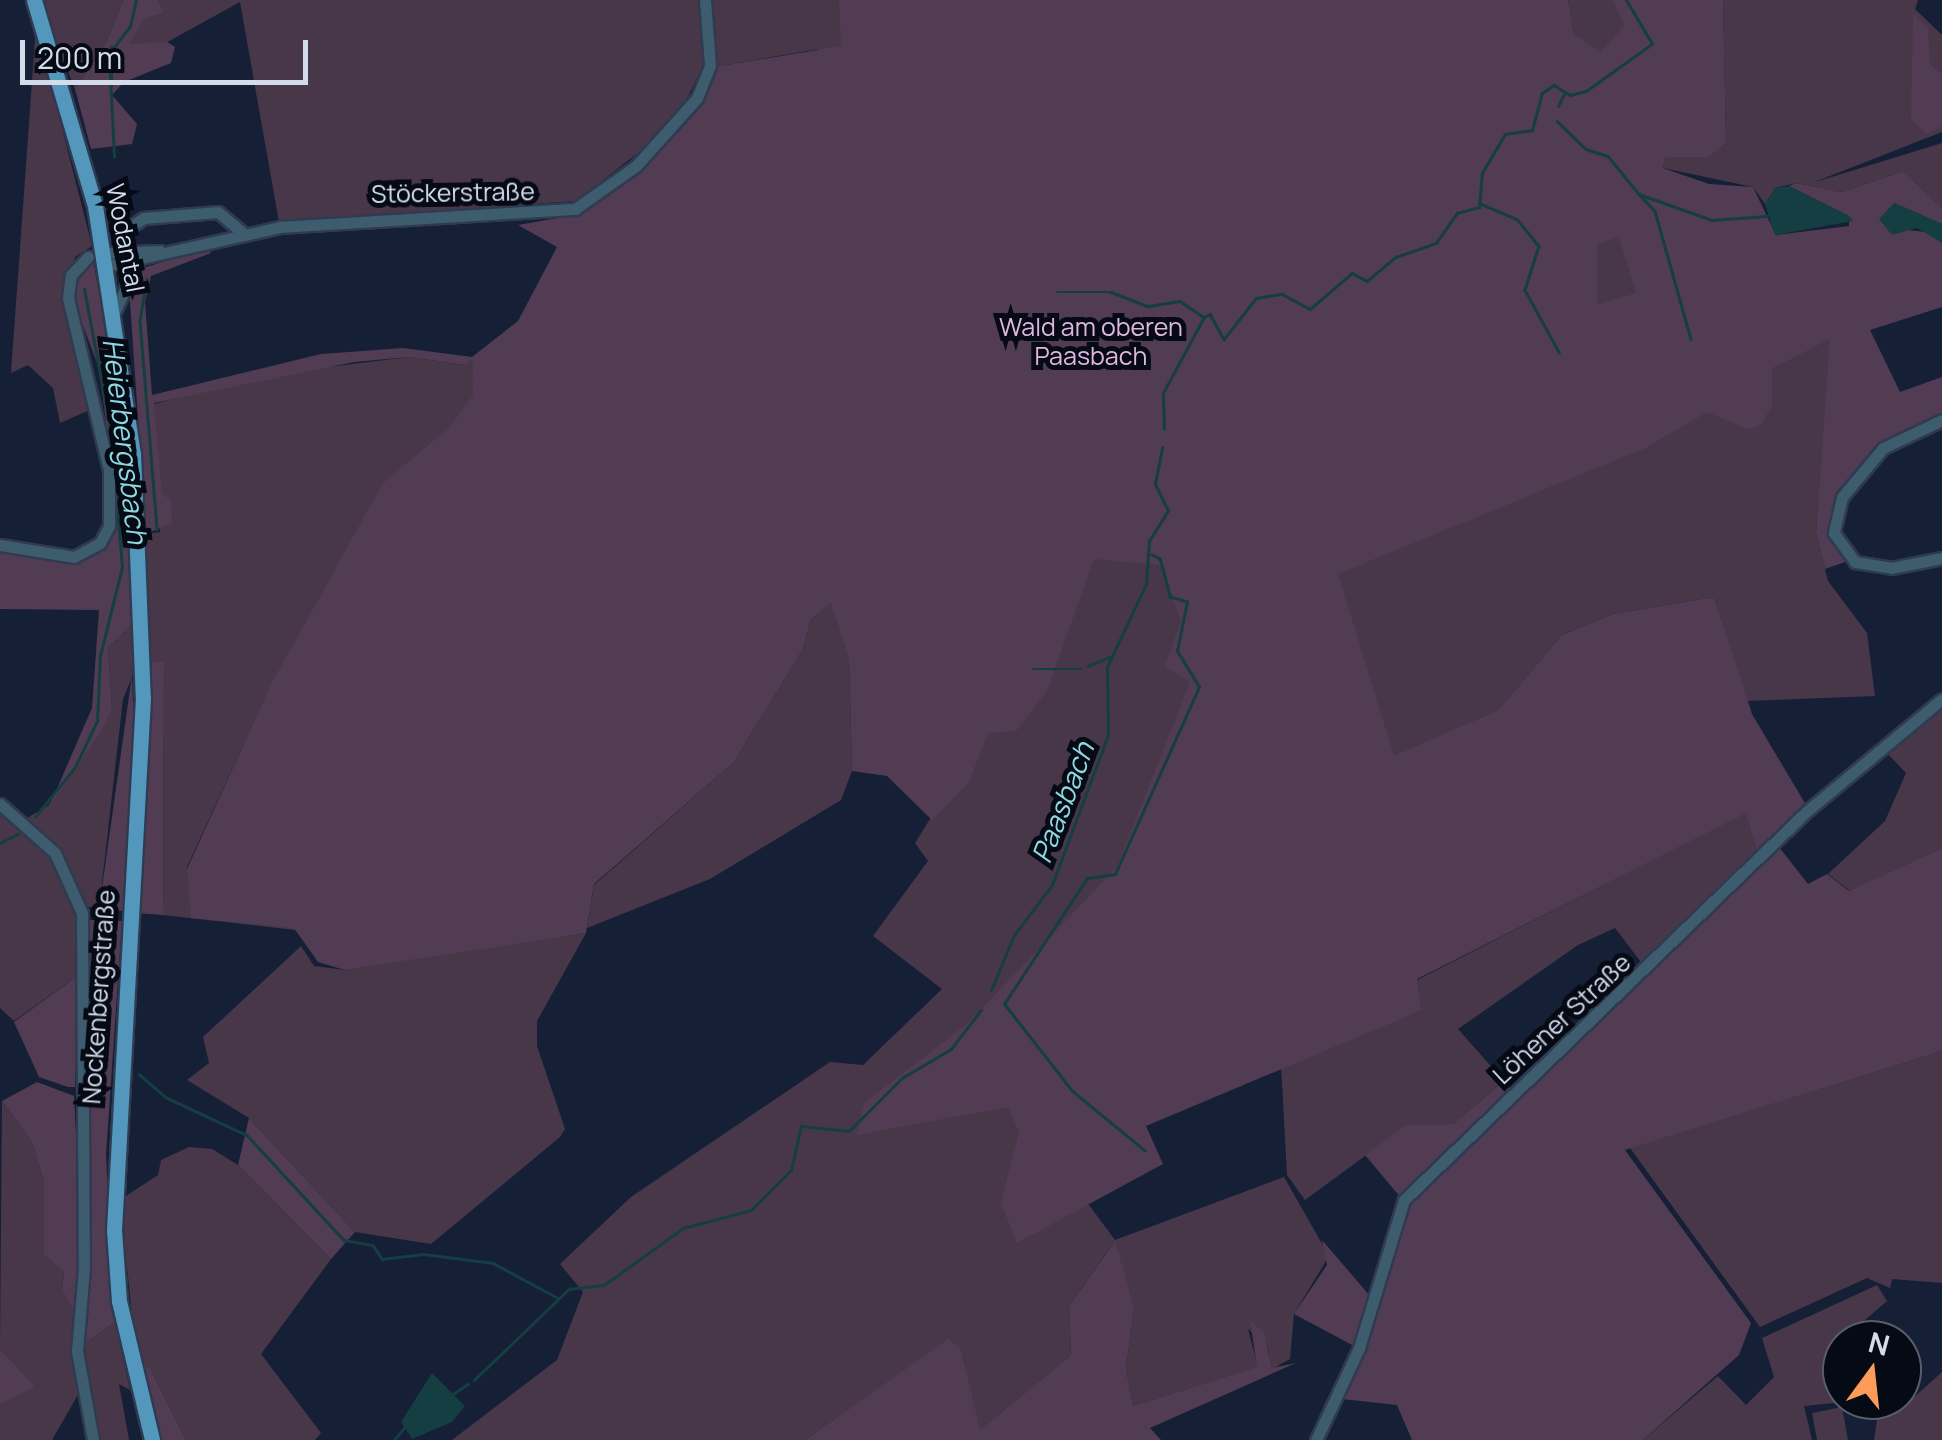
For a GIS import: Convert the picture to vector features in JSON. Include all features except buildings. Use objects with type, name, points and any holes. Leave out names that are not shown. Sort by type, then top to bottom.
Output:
[{"type":"main road","name":"Wodantal","points":[[34,0],[78,133],[100,259],[114,312],[140,553]]},
{"type":"main road","name":"Nockenbergstraße","points":[[140,553],[141,747],[112,1159],[119,1301],[152,1440]]},
{"type":"street","name":"Stöckerstraße","points":[[100,259],[361,218],[517,218],[574,209],[650,154],[697,98],[710,65],[705,0]]},
{"type":"street","points":[[116,236],[144,218],[218,212],[245,234]]},
{"type":"street","name":"Stöckerstraße","points":[[100,259],[138,262],[164,251]]},
{"type":"street","points":[[0,545],[74,557],[100,543],[109,526],[109,470],[68,298],[71,275],[100,259]]},
{"type":"street","points":[[114,312],[138,262]]},
{"type":"street","points":[[1942,420],[1883,448],[1842,497],[1834,533],[1855,562],[1891,568],[1942,558]]},
{"type":"street","name":"Löhener Straße","points":[[1316,1440],[1359,1348],[1404,1200],[1807,810],[1942,699]]},
{"type":"street","name":"Nockenbergstraße","points":[[0,804],[30,825],[67,872],[82,913],[84,1268],[77,1351],[93,1440]]},
{"type":"green space","points":[[39,0],[123,0],[106,43],[75,89]]},
{"type":"green space","points":[[123,0],[158,0],[164,13],[145,18],[129,44],[167,42],[175,47],[171,63],[124,82],[112,95],[137,124],[132,144],[91,149],[75,89],[106,43]]},
{"type":"green space","points":[[158,0],[701,0],[704,64],[674,125],[576,201],[279,222],[240,2],[160,46],[128,44],[145,17],[164,13]]},
{"type":"green space","name":"Wald am oberen Paasbach","points":[[711,0],[1557,0],[1594,71],[1635,53],[1648,447],[1707,411],[1749,430],[1772,405],[1772,369],[1831,338],[1816,533],[1828,581],[1867,633],[1875,696],[1747,701],[1714,597],[1613,614],[1562,635],[1498,710],[1394,757],[1308,763],[1123,1174],[1018,1243],[1086,1201],[1115,1240],[1284,1177],[1329,1256],[1294,1314],[1290,1359],[1272,1369],[1267,1345],[1248,1329],[1258,1367],[1133,1406],[1126,1368],[1134,1308],[1114,1242],[1069,1306],[1071,1355],[979,1431],[961,1349],[948,1340],[805,1440],[452,1440],[557,1360],[583,1292],[560,1264],[631,1197],[830,1062],[863,1065],[942,989],[873,936],[928,861],[915,843],[942,800],[858,761],[849,658],[852,771],[841,800],[710,879],[587,928],[594,885],[734,762],[803,649],[811,619],[832,602],[850,658],[835,577],[604,863],[567,936],[586,933],[537,1021],[537,1046],[565,1129],[431,1244],[355,1232],[249,1118],[187,1080],[209,1063],[203,1037],[301,946],[314,966],[345,970],[558,936],[347,965],[319,957],[295,930],[163,915],[164,663],[151,662],[146,534],[160,532],[154,404],[272,374],[409,357],[464,365],[472,358],[474,395],[509,377],[561,244],[584,210],[819,49],[715,67]],"holes":[[[333,573],[189,888],[187,867],[271,685]]]},
{"type":"green space","name":"Wald am oberen Paasbach","points":[[839,0],[1568,0],[1574,34],[1600,52],[1625,25],[1612,0],[1723,0],[1726,143],[1710,157],[1665,157],[1663,168],[1709,184],[1753,187],[1776,235],[1849,226],[1849,216],[1789,186],[1796,183],[1842,192],[1903,171],[1942,208],[1942,224],[1894,203],[1899,229],[1933,233],[1942,243],[1942,307],[1870,330],[1900,392],[1942,377],[1942,414],[1867,456],[1836,495],[1829,531],[1845,562],[1825,569],[1816,533],[1830,339],[1772,369],[1772,405],[1762,424],[1749,430],[1707,412],[1648,447],[1338,574],[1394,756],[1498,710],[1562,635],[1613,614],[1714,597],[1752,714],[1806,805],[1757,853],[1746,813],[1417,979],[1422,1010],[1146,1126],[1163,1164],[1017,1243],[1001,1203],[1019,1132],[1008,1107],[856,1135],[864,1103],[967,1024],[1117,867],[1190,682],[1165,666],[1181,621],[1161,565],[1094,559],[1047,691],[1016,731],[988,733],[969,782],[932,820],[887,776],[852,771],[849,658],[831,603],[811,619],[803,649],[734,762],[594,884],[586,933],[345,970],[318,962],[294,928],[191,918],[187,869],[271,684],[383,483],[450,427],[473,395],[472,359],[465,365],[409,357],[354,362],[154,403],[162,494],[171,500],[172,523],[146,534],[129,287],[140,269],[207,248],[211,253],[151,276],[145,302],[152,395],[321,354],[403,348],[472,357],[518,321],[557,247],[518,225],[580,214],[615,189],[677,133],[715,67],[841,46]],"holes":[[[1619,237],[1636,293],[1597,305],[1597,244]]]},
{"type":"green space","points":[[1568,0],[1612,0],[1626,25],[1600,52],[1588,49],[1574,34]]},
{"type":"green space","points":[[1723,0],[1918,0],[1915,9],[1942,35],[1942,132],[1812,183],[1942,143],[1942,208],[1903,171],[1842,192],[1796,183],[1775,188],[1765,204],[1753,187],[1663,168],[1665,157],[1710,157],[1726,143]]},
{"type":"green space","points":[[1913,14],[1928,28],[1930,65],[1942,74],[1942,126],[1927,134],[1911,119]]},
{"type":"green space","points":[[36,26],[92,246],[75,257],[64,297],[94,408],[60,423],[53,388],[28,365],[11,373]]},
{"type":"green space","points":[[93,259],[120,411],[134,622],[108,648],[112,708],[102,730],[49,807],[92,708],[99,610],[0,609],[0,547],[75,559],[119,521],[99,368],[73,299],[80,270]]},
{"type":"green space","points":[[134,622],[135,670],[123,699],[99,909],[84,906],[67,863],[27,818],[48,806],[112,708],[108,648]]},
{"type":"green space","points":[[152,662],[164,662],[163,915],[137,913]]},
{"type":"green space","points":[[132,675],[134,735],[123,911],[99,909]]},
{"type":"green space","points":[[1942,706],[1942,848],[1850,891],[1828,874],[1885,821],[1906,773],[1885,751]]},
{"type":"green space","points":[[0,808],[29,828],[66,877],[77,917],[80,974],[14,1021],[0,1008]]},
{"type":"green space","points":[[1746,812],[1757,853],[1644,966],[1615,928],[1578,945],[1458,1029],[1504,1081],[1453,1124],[1406,1126],[1305,1200],[1287,1175],[1281,1064],[1422,1010],[1417,980]]},
{"type":"green space","points":[[1779,847],[1808,884],[1827,874],[1849,891],[1942,848],[1942,1051],[1625,1150],[1751,1323],[1739,1355],[1643,1440],[1412,1440],[1397,1405],[1342,1399],[1369,1335],[1407,1202]]},
{"type":"green space","points":[[88,920],[122,921],[106,1155],[115,1322],[83,1345]]},
{"type":"green space","points":[[80,974],[75,1087],[68,1087],[39,1077],[14,1022]]},
{"type":"green space","points":[[1942,1051],[1942,1283],[1892,1279],[1890,1288],[1867,1278],[1760,1327],[1630,1148]]},
{"type":"green space","points":[[1504,1081],[1512,1091],[1401,1198],[1365,1155],[1406,1125],[1453,1124]]},
{"type":"green space","points":[[37,1082],[74,1096],[82,1251],[75,1311],[62,1291],[64,1272],[44,1254],[44,1182],[32,1142],[2,1101]]},
{"type":"green space","points":[[2,1101],[32,1142],[44,1182],[44,1253],[64,1272],[62,1291],[75,1311],[79,1393],[52,1440],[0,1440],[0,1403],[34,1387],[0,1349]]},
{"type":"green space","points":[[249,1118],[355,1232],[331,1259],[238,1165]]},
{"type":"green space","points":[[189,1147],[212,1149],[238,1165],[331,1259],[261,1354],[321,1433],[315,1440],[186,1440],[150,1368],[137,1362],[120,1200],[158,1175],[161,1160]]},
{"type":"green space","points":[[1322,1240],[1370,1296],[1354,1346],[1294,1314],[1327,1265]]},
{"type":"green space","points":[[1115,1241],[1134,1308],[1126,1368],[1133,1406],[1257,1367],[1250,1320],[1264,1333],[1272,1368],[1296,1363],[1150,1428],[1161,1440],[805,1440],[948,1339],[961,1349],[980,1430],[1071,1355],[1069,1306]]},
{"type":"green space","points":[[1877,1285],[1887,1301],[1865,1320],[1822,1320],[1822,1404],[1804,1406],[1812,1440],[1643,1440],[1718,1376],[1746,1405],[1774,1377],[1762,1338]]},
{"type":"green space","points":[[115,1322],[130,1390],[119,1384],[129,1440],[97,1440],[83,1345]]},
{"type":"green space","points":[[0,1349],[35,1387],[0,1404]]},
{"type":"green space","points":[[137,1362],[150,1368],[186,1440],[160,1440]]},
{"type":"green space","points":[[1942,1372],[1942,1440],[1874,1440],[1877,1420],[1922,1420],[1922,1390]]},
{"type":"green space","points":[[1822,1411],[1822,1420],[1844,1420],[1848,1440],[1817,1440],[1812,1413]]},
{"type":"shaded area","points":[[1789,186],[1853,221],[1775,235],[1765,204],[1775,188]]},
{"type":"shaded area","points":[[1894,203],[1942,224],[1942,243],[1917,228],[1892,235],[1879,219]]},
{"type":"shaded area","points":[[432,1373],[465,1406],[452,1422],[412,1439],[401,1422]]},
{"type":"waterway","name":"Heierbergsbach","points":[[114,157],[109,54],[130,26],[136,0]]},
{"type":"waterway","name":"Paasbach","points":[[1164,429],[1163,393],[1204,317],[1210,314],[1224,339],[1256,298],[1282,294],[1310,309],[1352,273],[1367,281],[1396,257],[1436,243],[1457,213],[1479,207],[1482,173],[1505,134],[1532,130],[1542,93],[1554,85],[1570,95],[1586,91],[1652,44],[1626,0]]},
{"type":"waterway","name":"Heierbergsbach","points":[[111,47],[111,85]]},
{"type":"waterway","points":[[1558,106],[1564,94]]},
{"type":"waterway","points":[[1557,121],[1586,149],[1608,156],[1639,194],[1712,220],[1767,216]]},
{"type":"waterway","points":[[1640,195],[1655,211],[1691,339]]},
{"type":"waterway","points":[[1481,204],[1517,219],[1539,246],[1525,290],[1559,352]]},
{"type":"waterway","points":[[147,279],[140,321],[157,529]]},
{"type":"waterway","name":"Heierbergsbach","points":[[35,817],[75,767],[97,721],[100,656],[122,567],[110,428],[84,289]]},
{"type":"waterway","points":[[1057,292],[1111,292],[1148,306],[1180,301],[1204,317]]},
{"type":"waterway","name":"Paasbach","points":[[991,990],[1014,935],[1052,885],[1108,735],[1107,667],[1146,584],[1149,541],[1168,511],[1155,484],[1162,448]]},
{"type":"waterway","points":[[1145,1151],[1072,1091],[1004,1004],[1087,878],[1115,874],[1199,687],[1177,651],[1187,602],[1170,597],[1160,559],[1152,555]]},
{"type":"waterway","points":[[1088,666],[1109,657]]},
{"type":"waterway","points":[[1033,669],[1081,669]]},
{"type":"waterway","name":"Heierbergsbach","points":[[0,843],[18,834]]},
{"type":"waterway","name":"Paasbach","points":[[474,1380],[569,1289],[604,1285],[683,1228],[751,1210],[791,1170],[801,1126],[849,1131],[902,1078],[951,1049],[981,1010]]},
{"type":"waterway","points":[[139,1074],[165,1097],[247,1135],[344,1240],[373,1245],[382,1259],[423,1254],[493,1263],[558,1298]]},
{"type":"waterway","name":"Paasbach","points":[[453,1394],[468,1384]]},
{"type":"waterway","name":"Paasbach","points":[[394,1440],[405,1427]]}]
